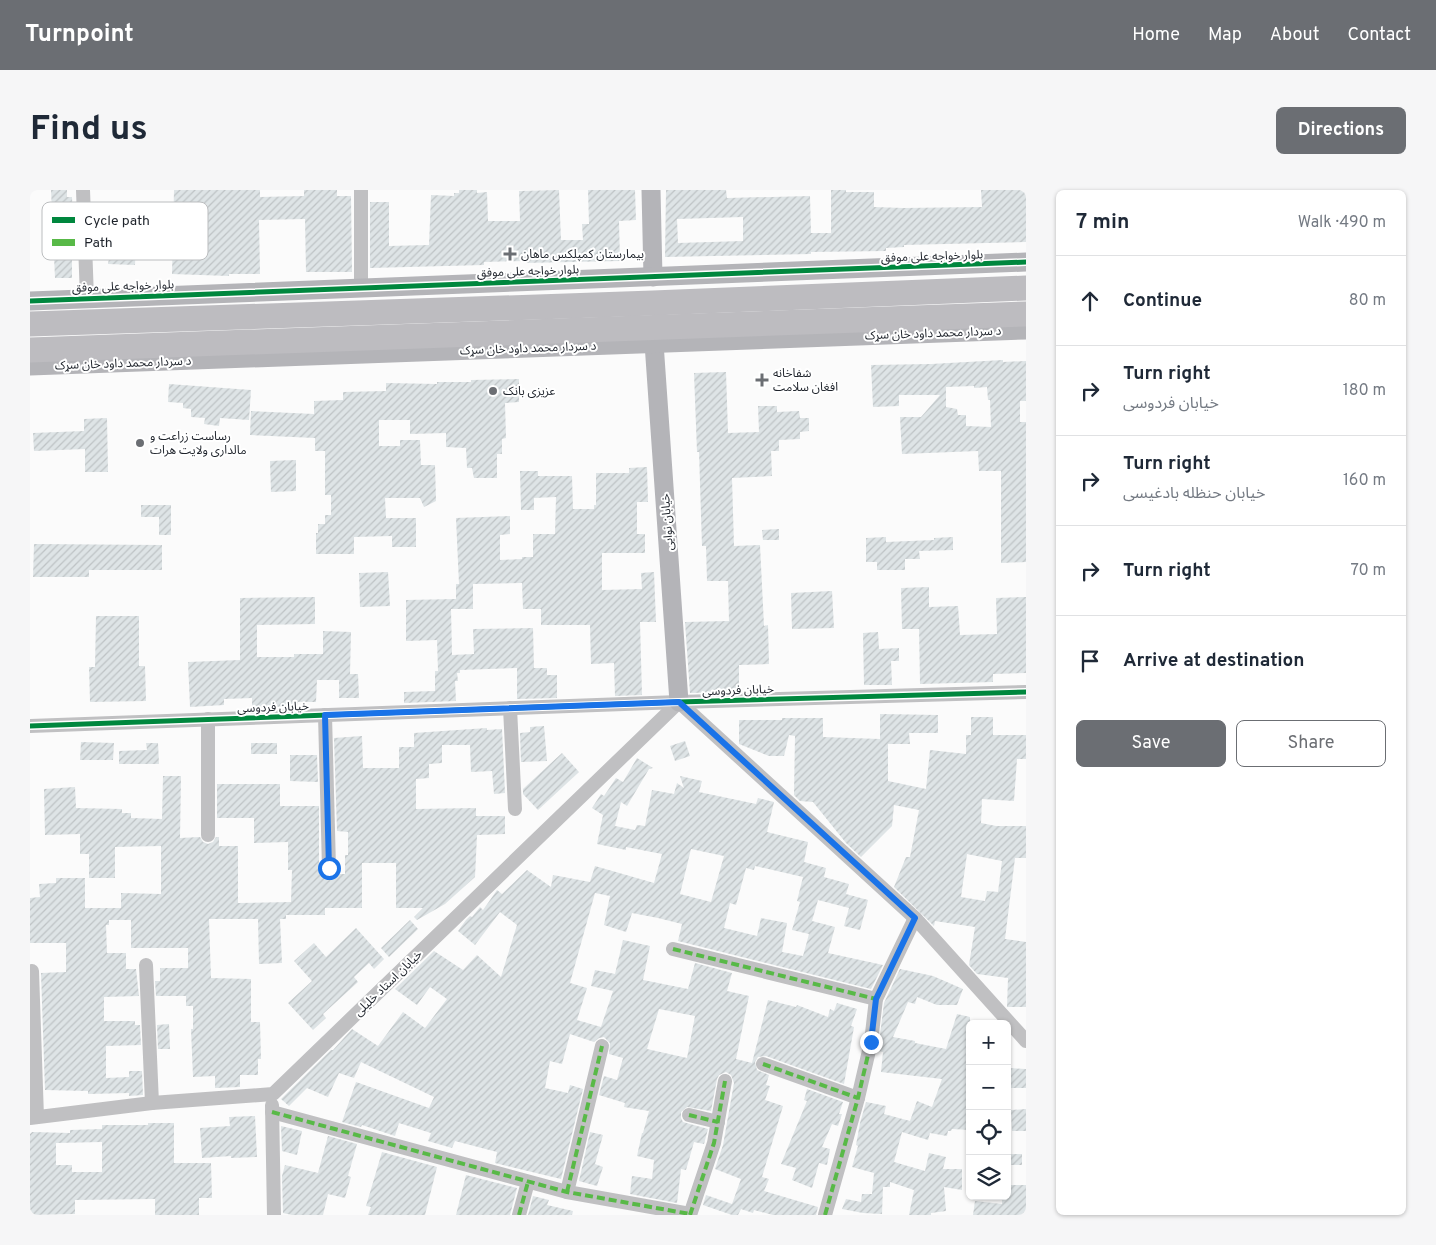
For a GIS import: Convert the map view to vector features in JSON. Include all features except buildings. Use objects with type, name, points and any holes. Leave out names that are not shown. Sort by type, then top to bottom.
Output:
[{"type":"highway","name":"د سردار محمد داود خان سړک","points":[[30,324],[653,325],[1026,288]]},
{"type":"highway","name":"د سردار محمد داود خان سړک","points":[[30,350],[653,325],[1026,314]]},
{"type":"street","points":[[361,190],[361,287]]},
{"type":"street","points":[[651,190],[653,277]]},
{"type":"street","points":[[86,260],[87,298]]},
{"type":"street","name":"بلوار خواجه علی موفق","points":[[30,301],[1026,262]]},
{"type":"street","name":"د سردار محمد داود خان سړک","points":[[30,366],[653,325],[1026,330]]},
{"type":"street","name":"خیابان نوایی","points":[[653,325],[679,702]]},
{"type":"street","name":"خیابان فردوسی","points":[[30,726],[679,702],[1026,692]]},
{"type":"street","points":[[679,702],[915,918],[1026,1040]]},
{"type":"street","name":"خیابان استاد خلیلی","points":[[273,1094],[679,702]]},
{"type":"street","points":[[510,708],[515,809]]},
{"type":"street","points":[[325,715],[329,868]]},
{"type":"street","points":[[208,719],[208,835]]},
{"type":"street","points":[[825,1215],[858,1098],[871,1042],[876,999],[915,918]]},
{"type":"street","points":[[673,949],[876,999]]},
{"type":"street","points":[[146,965],[152,1103]]},
{"type":"street","points":[[32,971],[33,1117],[152,1103],[273,1094],[274,1215]]},
{"type":"street","points":[[567,1192],[602,1046]]},
{"type":"street","points":[[763,1064],[858,1098]]},
{"type":"street","points":[[272,1112],[567,1192],[690,1215],[714,1143],[725,1081]]},
{"type":"street","points":[[689,1115],[718,1122]]},
{"type":"street","points":[[519,1215],[528,1182]]},
{"type":"marked path","points":[[825,1215],[858,1098],[871,1042],[876,999],[915,918]]},
{"type":"marked path","points":[[673,949],[876,999]]},
{"type":"marked path","points":[[567,1192],[602,1046]]},
{"type":"marked path","points":[[763,1064],[858,1098]]},
{"type":"marked path","points":[[690,1215],[714,1143],[725,1081]]},
{"type":"marked path","points":[[272,1112],[567,1192],[690,1214]]},
{"type":"marked path","points":[[689,1115],[718,1122]]},
{"type":"marked path","points":[[519,1215],[528,1182]]},
{"type":"cycle path","points":[[30,301],[1026,262]]},
{"type":"cycle path","points":[[30,726],[679,702],[1026,692]]},
{"type":"place","name":"بیمارستان کمپلکس ماهان","points":[[510,254]]},
{"type":"place","name":"شفاخانه افغان سلامت","points":[[762,380]]},
{"type":"place","name":"عزیزی بانک","points":[[493,391]]},
{"type":"place","name":"رساست زراعت و مالداری ولایت هرات","points":[[140,443]]},
{"type":"route","points":[[329,868],[325,715],[679,702],[915,918],[876,999],[871,1042]]}]
